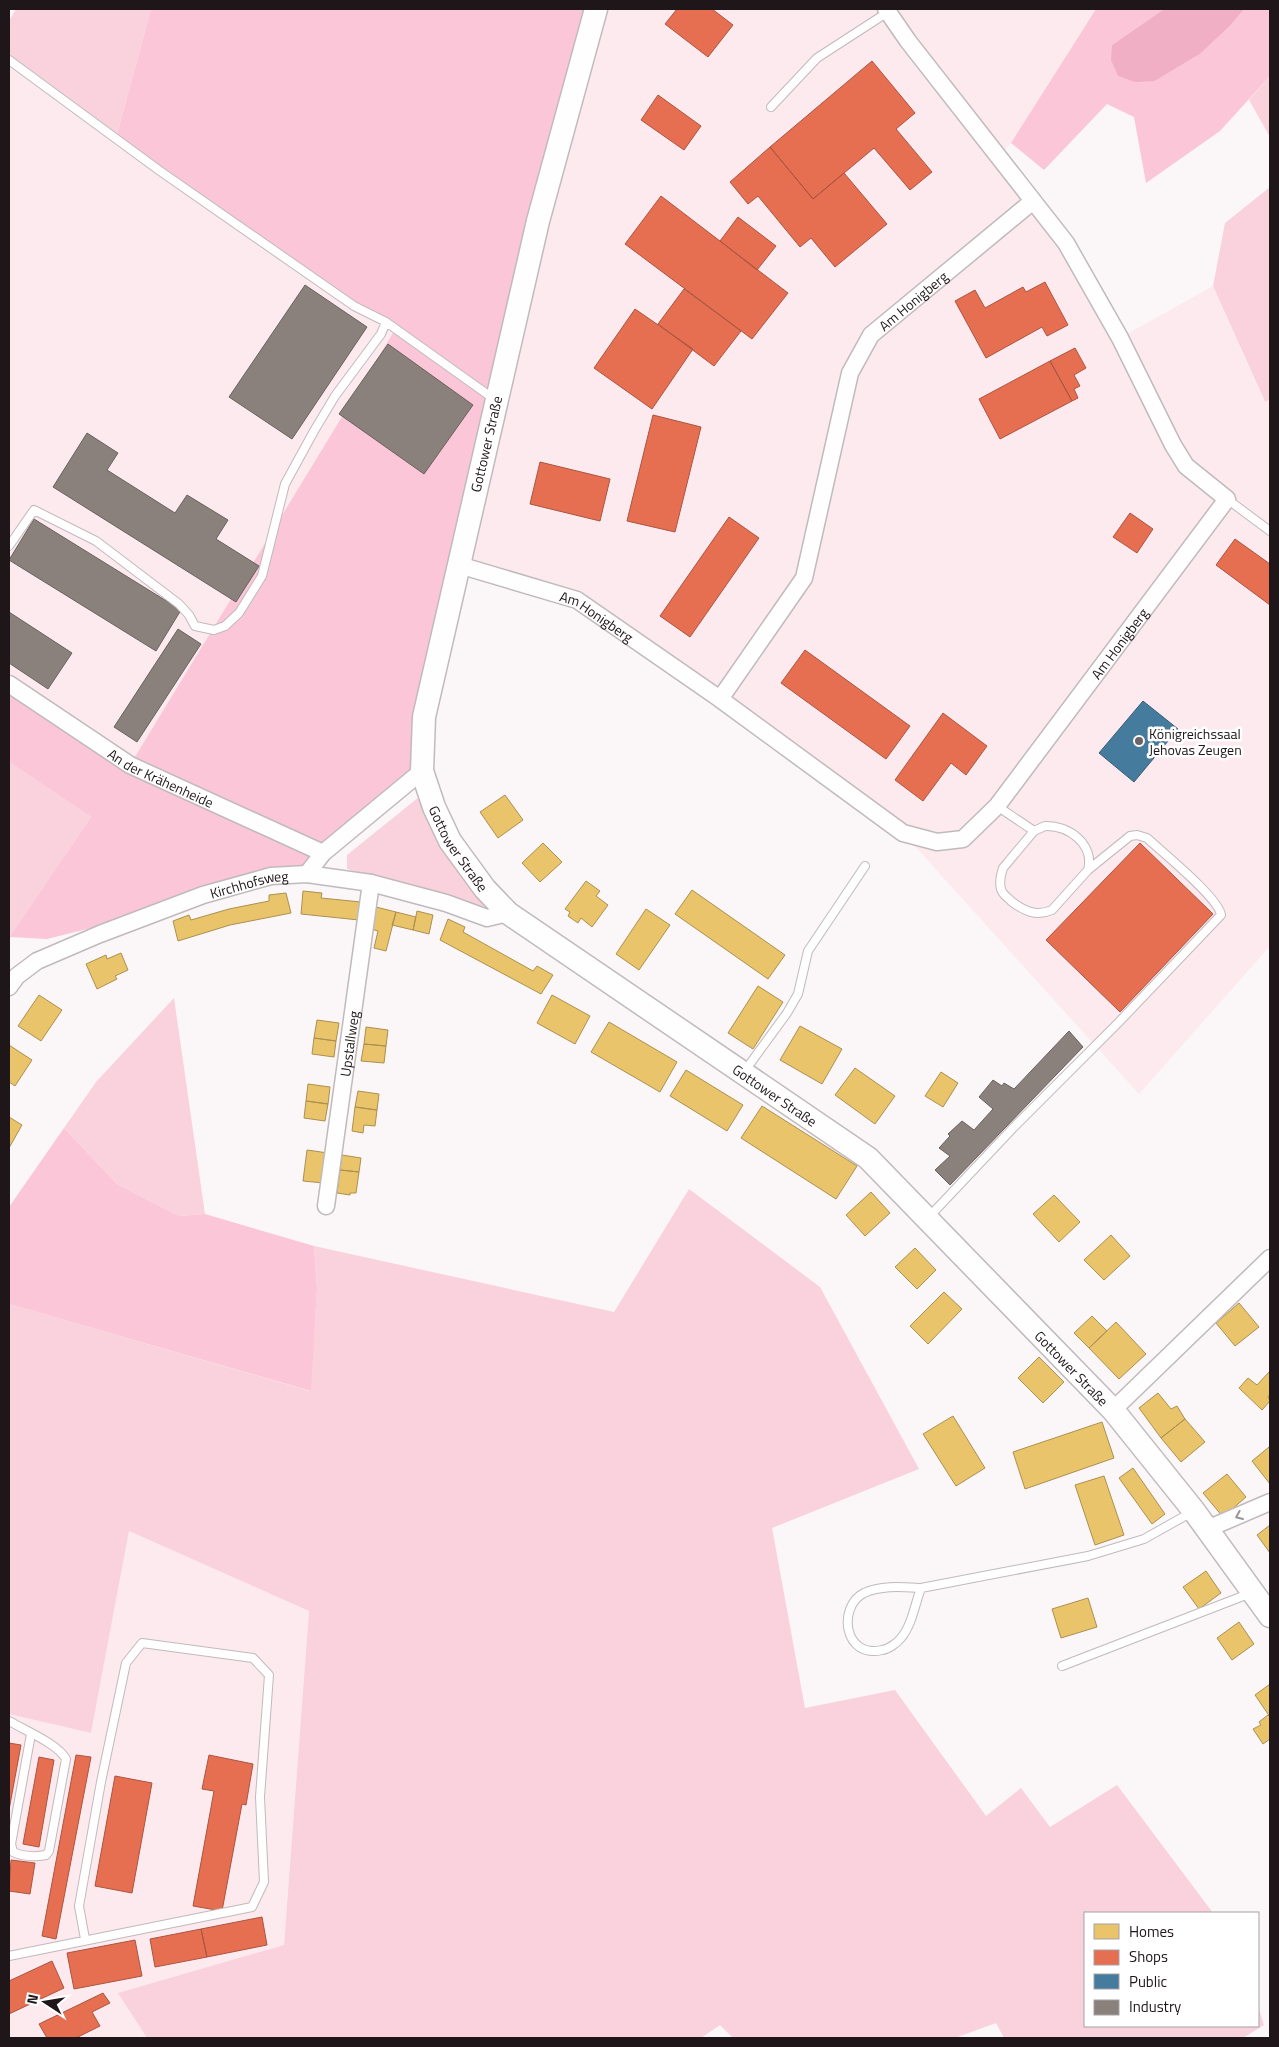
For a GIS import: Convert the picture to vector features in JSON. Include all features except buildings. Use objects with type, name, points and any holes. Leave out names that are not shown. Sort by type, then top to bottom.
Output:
[{"type":"street","name":"Gottower Straße","points":[[596,9],[538,221],[424,717],[422,771],[434,807],[450,842],[485,889],[508,913],[868,1158],[1113,1410],[1194,1511],[1270,1616]]},
{"type":"street","points":[[887,11],[1066,243],[1120,338],[1173,446],[1186,466],[1227,499]]},
{"type":"street","name":"Am Honigberg","points":[[720,699],[804,578],[850,373],[871,335],[1033,201]]},
{"type":"street","name":"Am Honigberg","points":[[458,565],[577,600],[720,699],[903,833],[937,842],[964,839],[997,806],[1227,499]]},
{"type":"street","name":"An der Krähenheide","points":[[9,684],[130,765],[323,853]]},
{"type":"street","points":[[308,874],[323,853],[422,771]]},
{"type":"street","name":"Kirchhofsweg","points":[[9,987],[17,976],[37,961],[204,895],[271,876],[308,874],[371,883],[446,903],[488,918],[508,913]]},
{"type":"street","name":"Upstallweg","points":[[326,1206],[371,883]]},
{"type":"street","name":"Gottower Straße","points":[[1113,1410],[1270,1258]]},
{"type":"street","points":[[1207,1529],[1270,1502]]},
{"type":"lane","points":[[772,107],[817,58],[887,11]]},
{"type":"lane","points":[[9,60],[168,177],[354,306],[386,322],[496,400]]},
{"type":"lane","points":[[9,546],[34,510],[96,541],[179,604],[189,615],[195,626],[214,630],[225,626],[239,613],[262,576],[285,484],[314,431],[336,396],[382,334],[386,322]]},
{"type":"lane","points":[[1227,499],[1270,531]]},
{"type":"lane","points":[[997,806],[1034,831]]},
{"type":"lane","points":[[927,1219],[1012,1128],[1118,1023],[1220,915],[1220,909],[1210,896],[1147,838],[1142,836],[1130,836],[1088,870],[1052,910],[1038,914],[1023,910],[1004,896],[1000,889],[1003,868],[1034,831],[1045,826],[1059,826],[1066,829],[1086,847],[1089,858],[1088,870]]},
{"type":"lane","points":[[743,1074],[787,1013],[798,994],[808,951],[865,866]]},
{"type":"lane","points":[[921,1588],[908,1625],[901,1638],[887,1649],[872,1653],[864,1651],[857,1646],[850,1632],[848,1619],[851,1606],[857,1598],[878,1589],[892,1587],[921,1588],[1088,1556],[1144,1539],[1194,1511]]},
{"type":"lane","points":[[1062,1666],[1253,1593]]},
{"type":"lane","points":[[9,1956],[85,1939],[252,1907],[264,1882],[260,1797],[270,1676],[253,1658],[142,1643],[126,1663],[101,1782],[79,1906],[85,1939]]},
{"type":"lane","points":[[9,1721],[62,1752],[66,1759],[49,1851],[46,1855],[39,1856],[18,1854],[10,1849],[31,1734]]},
{"type":"shaded area","points":[[16,9],[151,9],[116,138],[9,66],[9,21]]},
{"type":"shaded area","points":[[151,9],[596,9],[422,771],[307,874],[47,939],[10,937],[91,817],[9,762],[9,684],[130,765],[394,331],[116,138]]},
{"type":"shaded area","points":[[596,9],[1096,9],[1011,143],[1000,156],[1120,338],[1213,286],[1264,402],[1270,399],[1270,946],[1139,1094],[903,833],[577,600],[459,565]]},
{"type":"shaded area","points":[[1096,9],[1164,9],[1112,45],[1155,81],[1200,54],[1231,25],[1244,9],[1270,9],[1270,76],[1220,131],[1146,183],[1134,117],[1107,104],[1044,170],[1011,143]]},
{"type":"shaded area","points":[[1164,9],[1244,9],[1231,25],[1200,54],[1155,81],[1135,82],[1118,76],[1111,60],[1112,45]]},
{"type":"shaded area","points":[[9,66],[394,330],[130,765],[9,684]]},
{"type":"shaded area","points":[[1270,76],[1270,137],[1249,100]]},
{"type":"shaded area","points":[[1270,187],[1270,399],[1265,402],[1213,286],[1225,223]]},
{"type":"shaded area","points":[[9,762],[91,817],[9,940]]},
{"type":"shaded area","points":[[419,797],[443,850],[483,898],[483,910],[347,869],[347,855]]},
{"type":"shaded area","points":[[174,998],[205,1214],[179,1216],[117,1184],[64,1128],[96,1082]]},
{"type":"shaded area","points":[[64,1128],[117,1184],[179,1216],[205,1214],[314,1246],[317,1288],[311,1391],[9,1304],[9,1207]]},
{"type":"shaded area","points":[[689,1189],[820,1287],[919,1469],[772,1528],[805,1708],[895,1690],[986,1816],[1021,1788],[1050,1827],[1117,1785],[1212,1912],[1084,1912],[1084,2027],[1259,2027],[1259,2009],[1264,2025],[1243,2038],[1004,2038],[996,2023],[955,2038],[733,2038],[720,2025],[701,2038],[147,2038],[118,1993],[284,1945],[309,1611],[129,1531],[91,1733],[9,1714],[9,1304],[310,1391],[317,1288],[314,1246],[614,1312]]},
{"type":"shaded area","points":[[129,1531],[309,1611],[284,1945],[119,1993],[147,2038],[9,2038],[9,1714],[91,1733]]},
{"type":"place","name":"Königreichssaal Jehovas Zeugen","points":[[1139,741]]}]
